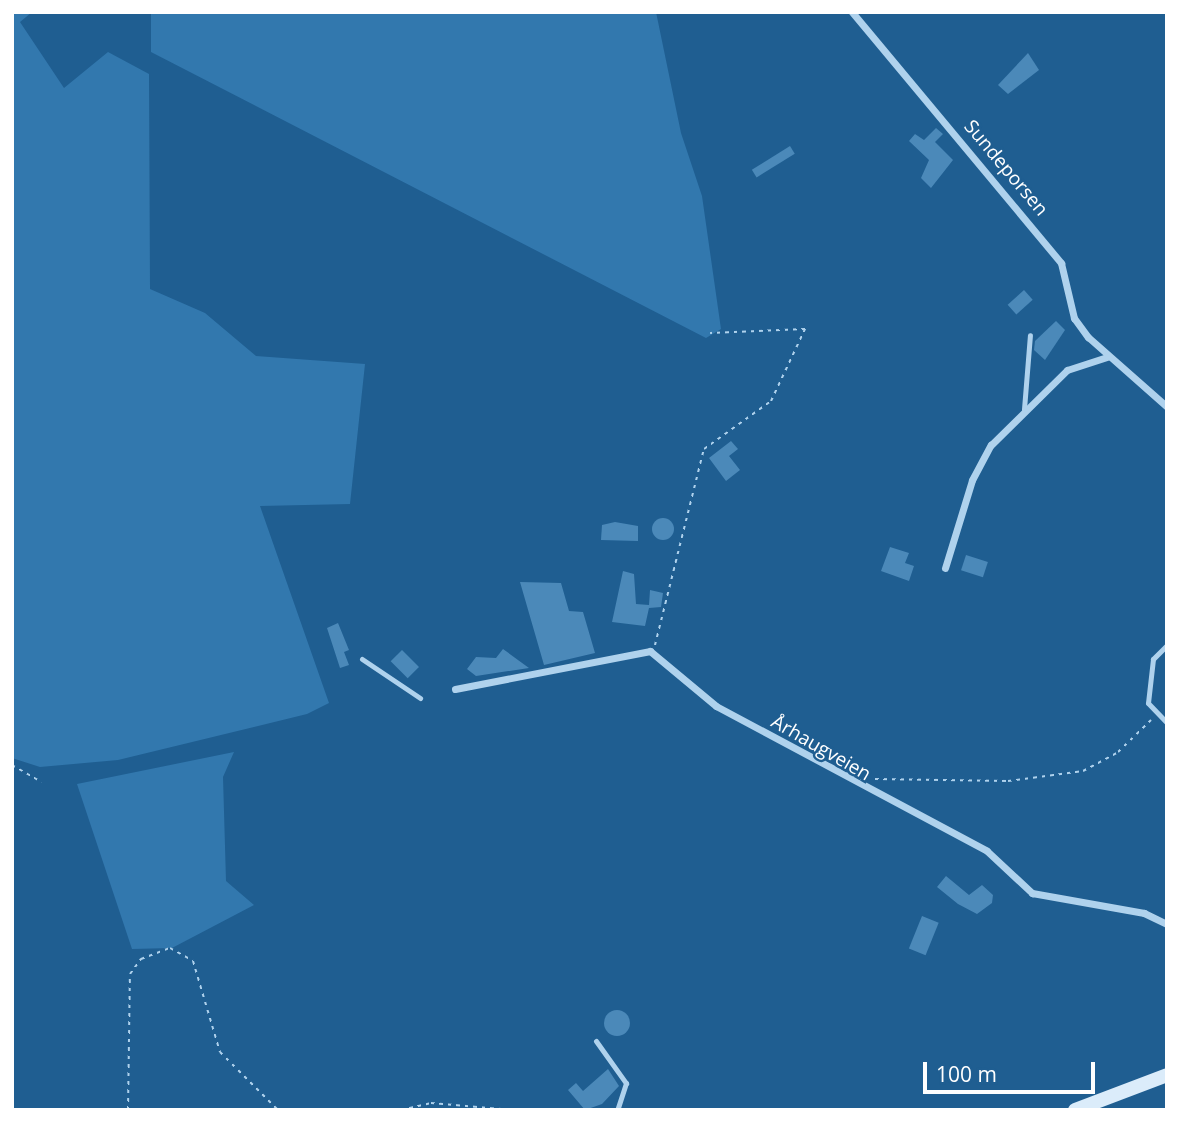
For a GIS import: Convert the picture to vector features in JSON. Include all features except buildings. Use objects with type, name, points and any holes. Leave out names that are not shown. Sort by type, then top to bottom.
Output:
[{"type":"main road","points":[[1075,1110],[1167,1075]]},
{"type":"street","name":"Sundeporsen","points":[[852,12],[1028,218],[1061,263],[1074,318],[1108,357],[1167,407]]},
{"type":"street","points":[[945,568],[978,464],[1024,409],[1075,365],[1108,357]]},
{"type":"street","points":[[455,689],[650,651]]},
{"type":"street","name":"Århaugveien","points":[[650,651],[716,706],[862,790],[987,851],[1032,892],[1144,913],[1167,924]]},
{"type":"lane","points":[[1024,409],[1030,335]]},
{"type":"lane","points":[[1167,645],[1150,670],[1148,703],[1154,717],[1167,723]]},
{"type":"lane","points":[[362,659],[421,698]]},
{"type":"lane","points":[[596,1041],[626,1083],[617,1110]]},
{"type":"path","points":[[650,651],[659,640],[704,449],[771,401],[805,329],[710,333]]},
{"type":"path","points":[[862,790],[878,778],[1008,781],[1083,771],[1118,752],[1154,717]]},
{"type":"path","points":[[12,765],[41,782]]},
{"type":"path","points":[[128,1110],[130,974],[141,959],[170,948],[192,961],[220,1052],[278,1110]]},
{"type":"path","points":[[401,1110],[431,1102],[515,1110]]},
{"type":"shaded area","points":[[12,12],[32,12],[20,22],[64,88],[108,52],[149,74],[150,289],[205,313],[256,356],[365,364],[350,504],[260,506],[329,703],[307,714],[118,760],[40,767],[12,758]]},
{"type":"shaded area","points":[[151,12],[656,12],[681,133],[702,196],[721,329],[706,338],[151,52]]},
{"type":"shaded area","points":[[234,752],[223,777],[226,881],[254,905],[172,948],[132,949],[77,784]]}]
